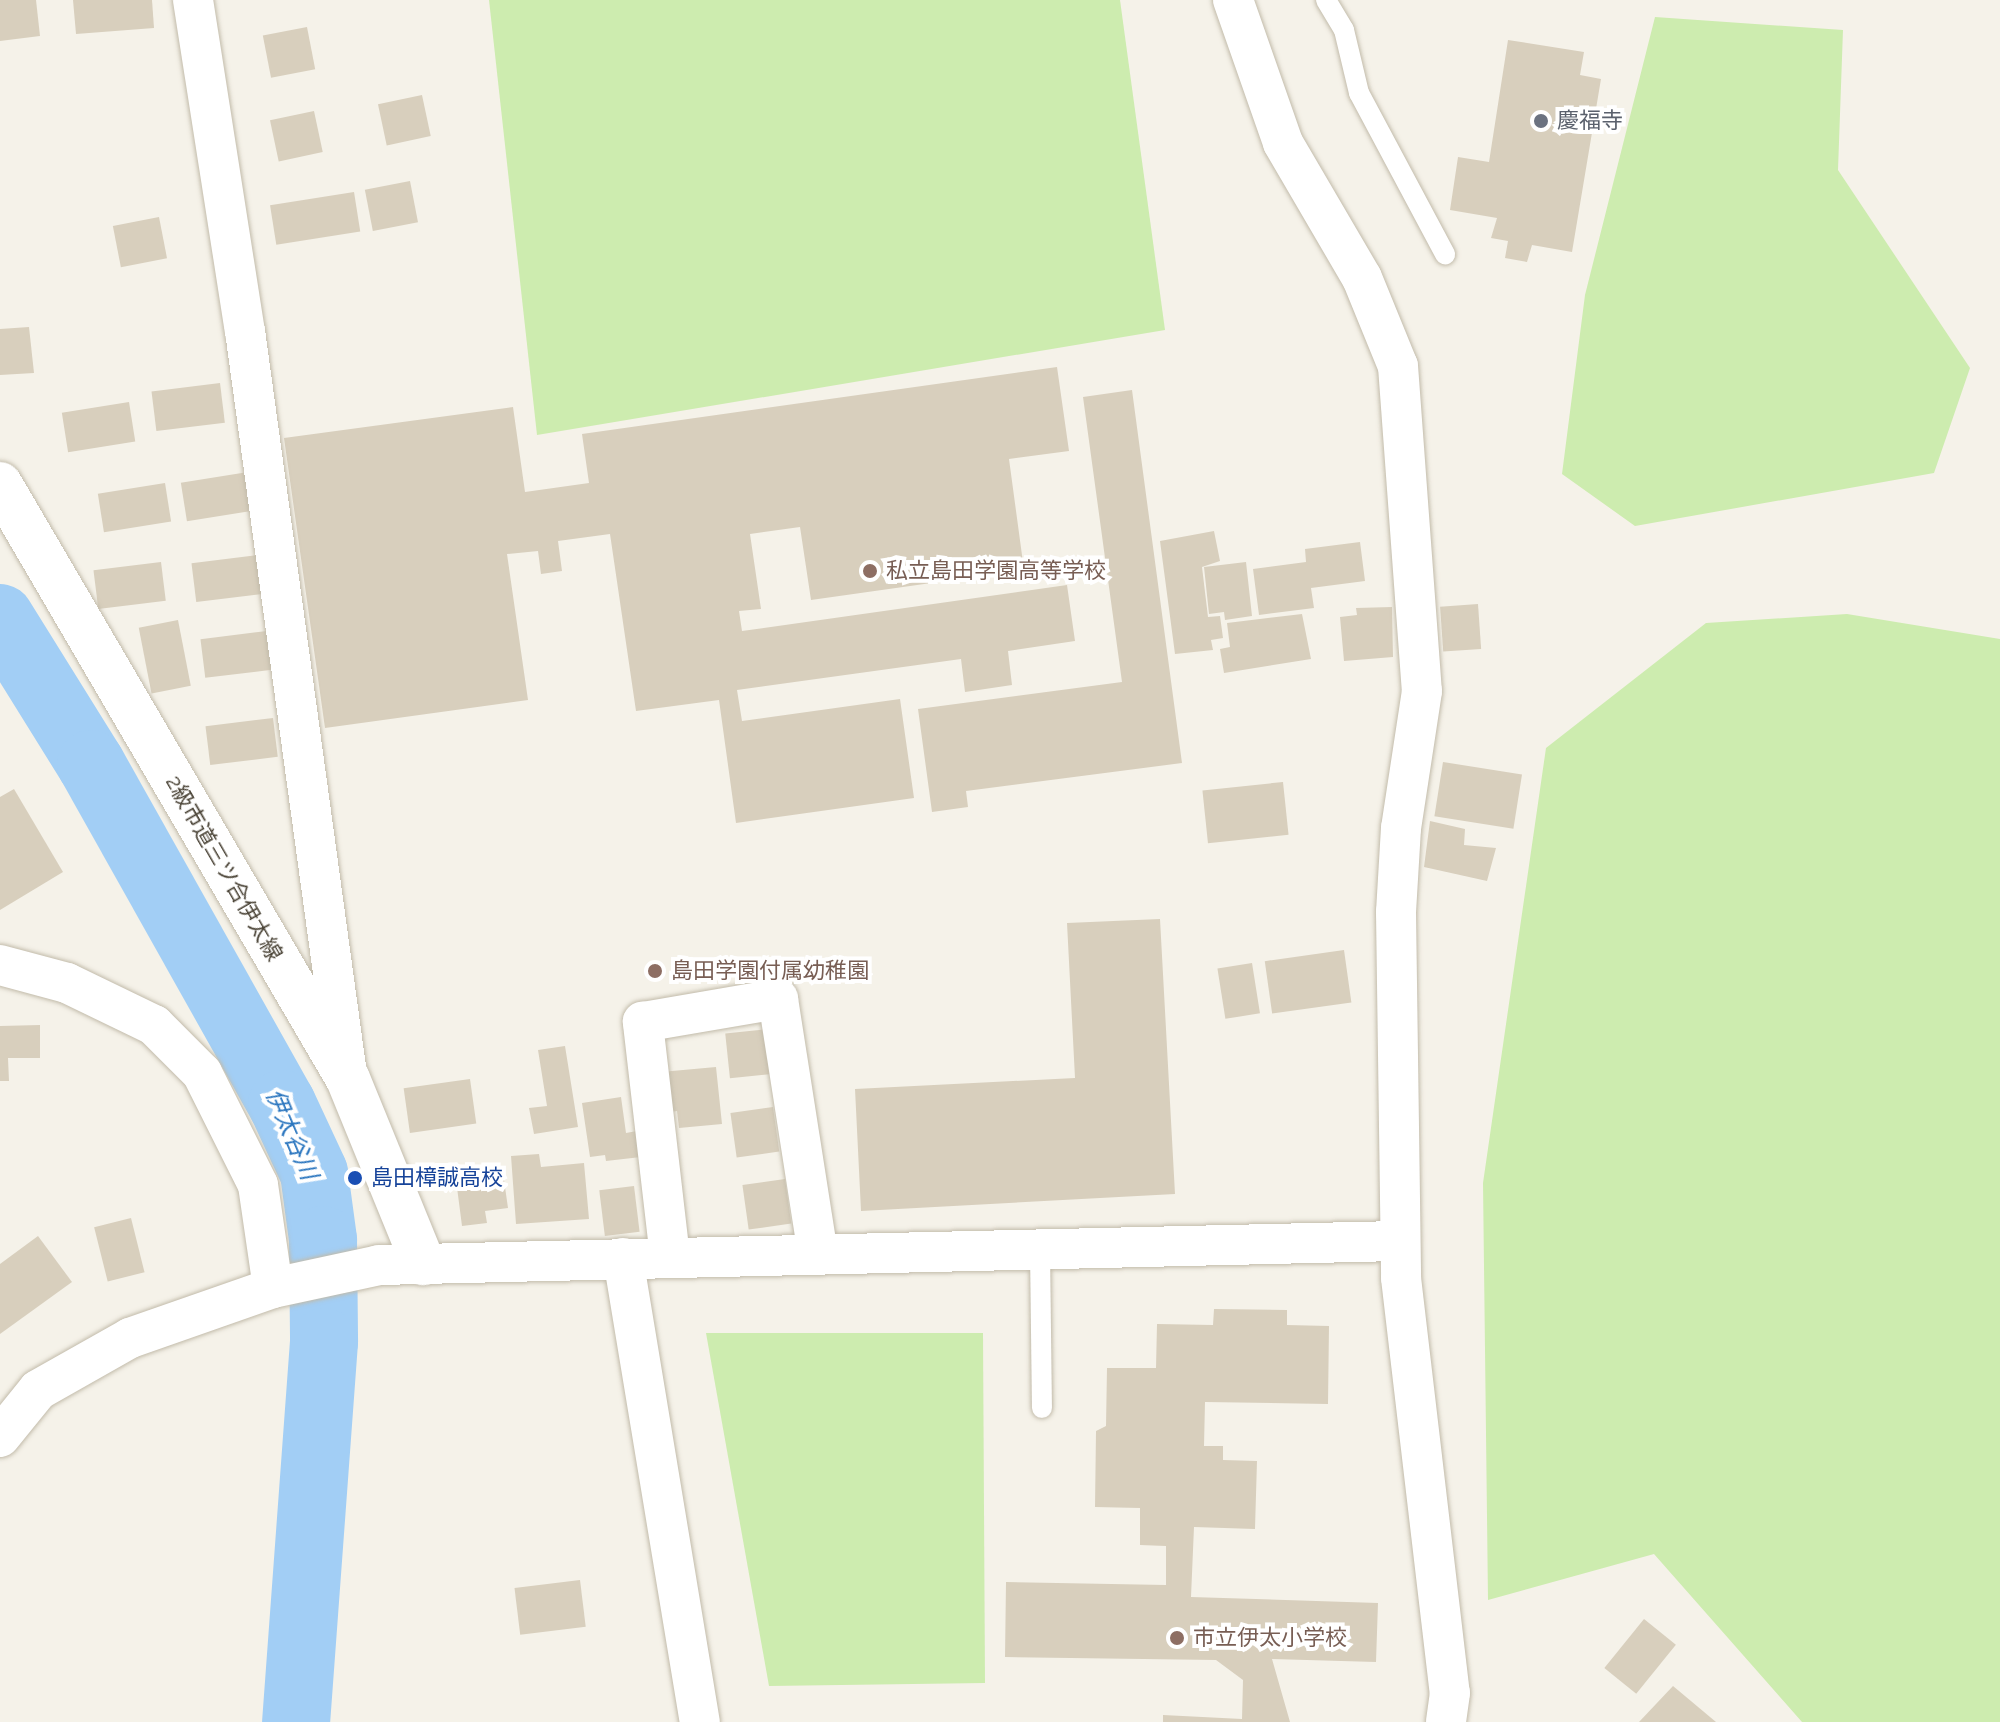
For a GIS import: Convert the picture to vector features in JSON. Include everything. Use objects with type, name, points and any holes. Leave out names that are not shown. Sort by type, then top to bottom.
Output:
[{"type":"street","points":[[193,0],[245,331],[348,1079]]},
{"type":"street","points":[[1233,0],[1283,143],[1362,278],[1398,366],[1422,691],[1401,828],[1396,912],[1400,1241],[1450,1693],[1446,1722]]},
{"type":"street","name":"2級市道三ツ合伊太線","points":[[0,484],[348,1079],[423,1263]]},
{"type":"street","points":[[0,965],[67,983],[154,1025],[202,1073],[258,1185],[278,1287]]},
{"type":"street","points":[[670,1257],[643,1022],[778,999],[818,1254]]},
{"type":"street","points":[[0,1437],[38,1390],[130,1338],[278,1287],[362,1268],[423,1263],[1400,1241]]},
{"type":"street","points":[[623,1258],[700,1722]]},
{"type":"lane","points":[[1326,0],[1344,30],[1359,93],[1445,254]]},
{"type":"lane","points":[[1040,1249],[1042,1408]]},
{"type":"green space","points":[[489,0],[1120,0],[1165,330],[537,435]]},
{"type":"green space","points":[[1655,17],[1843,30],[1838,170],[1970,368],[1934,473],[1635,526],[1562,474],[1585,295]]},
{"type":"green space","points":[[1847,614],[2000,639],[2000,1722],[1802,1722],[1654,1554],[1488,1600],[1483,1183],[1546,748],[1706,623]]},
{"type":"green space","points":[[706,1333],[983,1333],[985,1683],[769,1686]]},
{"type":"building","points":[[0,0],[36,0],[40,36],[0,41]]},
{"type":"building","points":[[73,0],[152,0],[154,28],[76,34]]},
{"type":"building","points":[[307,27],[315,69],[271,78],[263,36]]},
{"type":"building","points":[[1508,40],[1584,52],[1580,75],[1601,79],[1572,252],[1532,245],[1527,262],[1505,258],[1508,241],[1491,238],[1497,218],[1450,210],[1458,157],[1489,162]]},
{"type":"building","points":[[422,95],[431,136],[387,145],[378,104]]},
{"type":"building","points":[[314,111],[323,152],[279,161],[270,120]]},
{"type":"building","points":[[410,181],[418,222],[373,231],[365,190]]},
{"type":"building","points":[[354,192],[360,232],[276,245],[270,205]]},
{"type":"building","points":[[159,217],[167,258],[121,267],[113,226]]},
{"type":"building","points":[[29,327],[34,373],[0,375],[0,329]]},
{"type":"building","points":[[1057,367],[1069,451],[1009,459],[1024,570],[811,600],[800,527],[750,534],[761,609],[739,611],[742,631],[1067,585],[1075,641],[1008,651],[1012,685],[965,692],[961,659],[737,690],[742,721],[900,699],[914,798],[736,823],[719,700],[636,711],[610,534],[558,541],[562,571],[541,574],[538,551],[507,554],[528,700],[325,728],[284,438],[513,407],[525,492],[589,483],[582,434]]},
{"type":"building","points":[[220,383],[225,423],[156,431],[152,391]]},
{"type":"building","points":[[1132,390],[1182,763],[966,791],[968,807],[932,812],[918,709],[1122,682],[1083,397]]},
{"type":"building","points":[[129,402],[135,442],[68,452],[62,413]]},
{"type":"building","points":[[248,472],[254,511],[187,521],[181,483]]},
{"type":"building","points":[[165,483],[171,522],[104,532],[98,494]]},
{"type":"building","points":[[1214,531],[1220,561],[1202,567],[1208,617],[1220,616],[1223,638],[1211,640],[1213,650],[1175,654],[1160,541]]},
{"type":"building","points":[[1360,542],[1365,581],[1311,588],[1314,608],[1259,615],[1253,569],[1306,562],[1305,549]]},
{"type":"building","points":[[259,555],[264,594],[196,602],[192,563]]},
{"type":"building","points":[[161,562],[166,601],[98,609],[94,570]]},
{"type":"building","points":[[1246,562],[1252,616],[1225,620],[1224,612],[1209,614],[1204,567]]},
{"type":"building","points":[[1478,604],[1481,649],[1443,652],[1440,607]]},
{"type":"building","points":[[1392,607],[1393,657],[1344,661],[1340,617],[1357,615],[1356,608]]},
{"type":"building","points":[[1302,614],[1311,659],[1224,673],[1220,649],[1230,647],[1227,623]]},
{"type":"building","points":[[178,620],[191,686],[152,693],[139,628]]},
{"type":"building","points":[[267,631],[272,670],[205,678],[200,639]]},
{"type":"building","points":[[273,718],[278,757],[210,765],[206,726]]},
{"type":"building","points":[[1443,762],[1522,775],[1513,829],[1434,816]]},
{"type":"building","points":[[1283,782],[1289,835],[1208,843],[1202,790]]},
{"type":"building","points":[[14,789],[63,872],[0,910],[0,797]]},
{"type":"building","points":[[1430,821],[1465,829],[1464,845],[1496,848],[1487,881],[1424,867]]},
{"type":"building","points":[[1160,919],[1175,1194],[861,1211],[855,1089],[1075,1078],[1067,923]]},
{"type":"building","points":[[1344,950],[1351,1002],[1272,1014],[1265,961]]},
{"type":"building","points":[[1252,963],[1260,1013],[1225,1019],[1217,968]]},
{"type":"building","points":[[40,1025],[40,1058],[8,1058],[9,1081],[0,1081],[0,1026]]},
{"type":"building","points":[[769,1029],[774,1074],[730,1078],[725,1034]]},
{"type":"building","points":[[565,1046],[578,1127],[534,1134],[529,1108],[547,1106],[538,1050]]},
{"type":"building","points":[[716,1067],[722,1124],[679,1128],[677,1111],[665,1113],[661,1072]]},
{"type":"building","points":[[470,1079],[476,1124],[410,1133],[404,1088]]},
{"type":"building","points":[[621,1097],[626,1133],[637,1131],[641,1157],[606,1161],[605,1155],[590,1157],[582,1103]]},
{"type":"building","points":[[773,1107],[779,1152],[737,1158],[730,1113]]},
{"type":"building","points":[[539,1154],[541,1167],[584,1163],[589,1219],[516,1224],[511,1156]]},
{"type":"building","points":[[502,1166],[508,1208],[485,1211],[487,1223],[462,1226],[455,1172]]},
{"type":"building","points":[[785,1179],[791,1224],[749,1230],[742,1185]]},
{"type":"building","points":[[634,1186],[640,1232],[605,1236],[599,1190]]},
{"type":"building","points":[[131,1218],[145,1272],[108,1282],[94,1227]]},
{"type":"building","points":[[38,1236],[72,1282],[0,1334],[0,1264]]},
{"type":"building","points":[[1214,1309],[1287,1310],[1287,1325],[1329,1326],[1328,1404],[1205,1402],[1204,1446],[1223,1446],[1223,1460],[1257,1461],[1255,1529],[1194,1527],[1191,1597],[1378,1603],[1376,1662],[1272,1659],[1290,1722],[1163,1722],[1163,1715],[1242,1719],[1243,1680],[1216,1660],[1005,1657],[1006,1582],[1166,1585],[1166,1546],[1140,1545],[1140,1508],[1095,1507],[1096,1431],[1106,1426],[1107,1368],[1156,1368],[1157,1324],[1213,1325]]},
{"type":"building","points":[[580,1580],[586,1627],[520,1635],[514,1588]]},
{"type":"building","points":[[1644,1619],[1676,1645],[1636,1694],[1604,1668]]},
{"type":"building","points":[[1673,1686],[1716,1722],[1639,1722]]},
{"type":"waterway","name":"伊太谷川","points":[[0,618],[91,764],[282,1104],[314,1173],[323,1240],[324,1342],[296,1722]]},
{"type":"place","name":"慶福寺","points":[[1541,121]]},
{"type":"place","name":"私立島田学園高等学校","points":[[870,571]]},
{"type":"place","name":"島田学園付属幼稚園","points":[[655,971]]},
{"type":"place","name":"島田樟誠高校","points":[[355,1178]]},
{"type":"place","name":"市立伊太小学校","points":[[1177,1638]]}]
